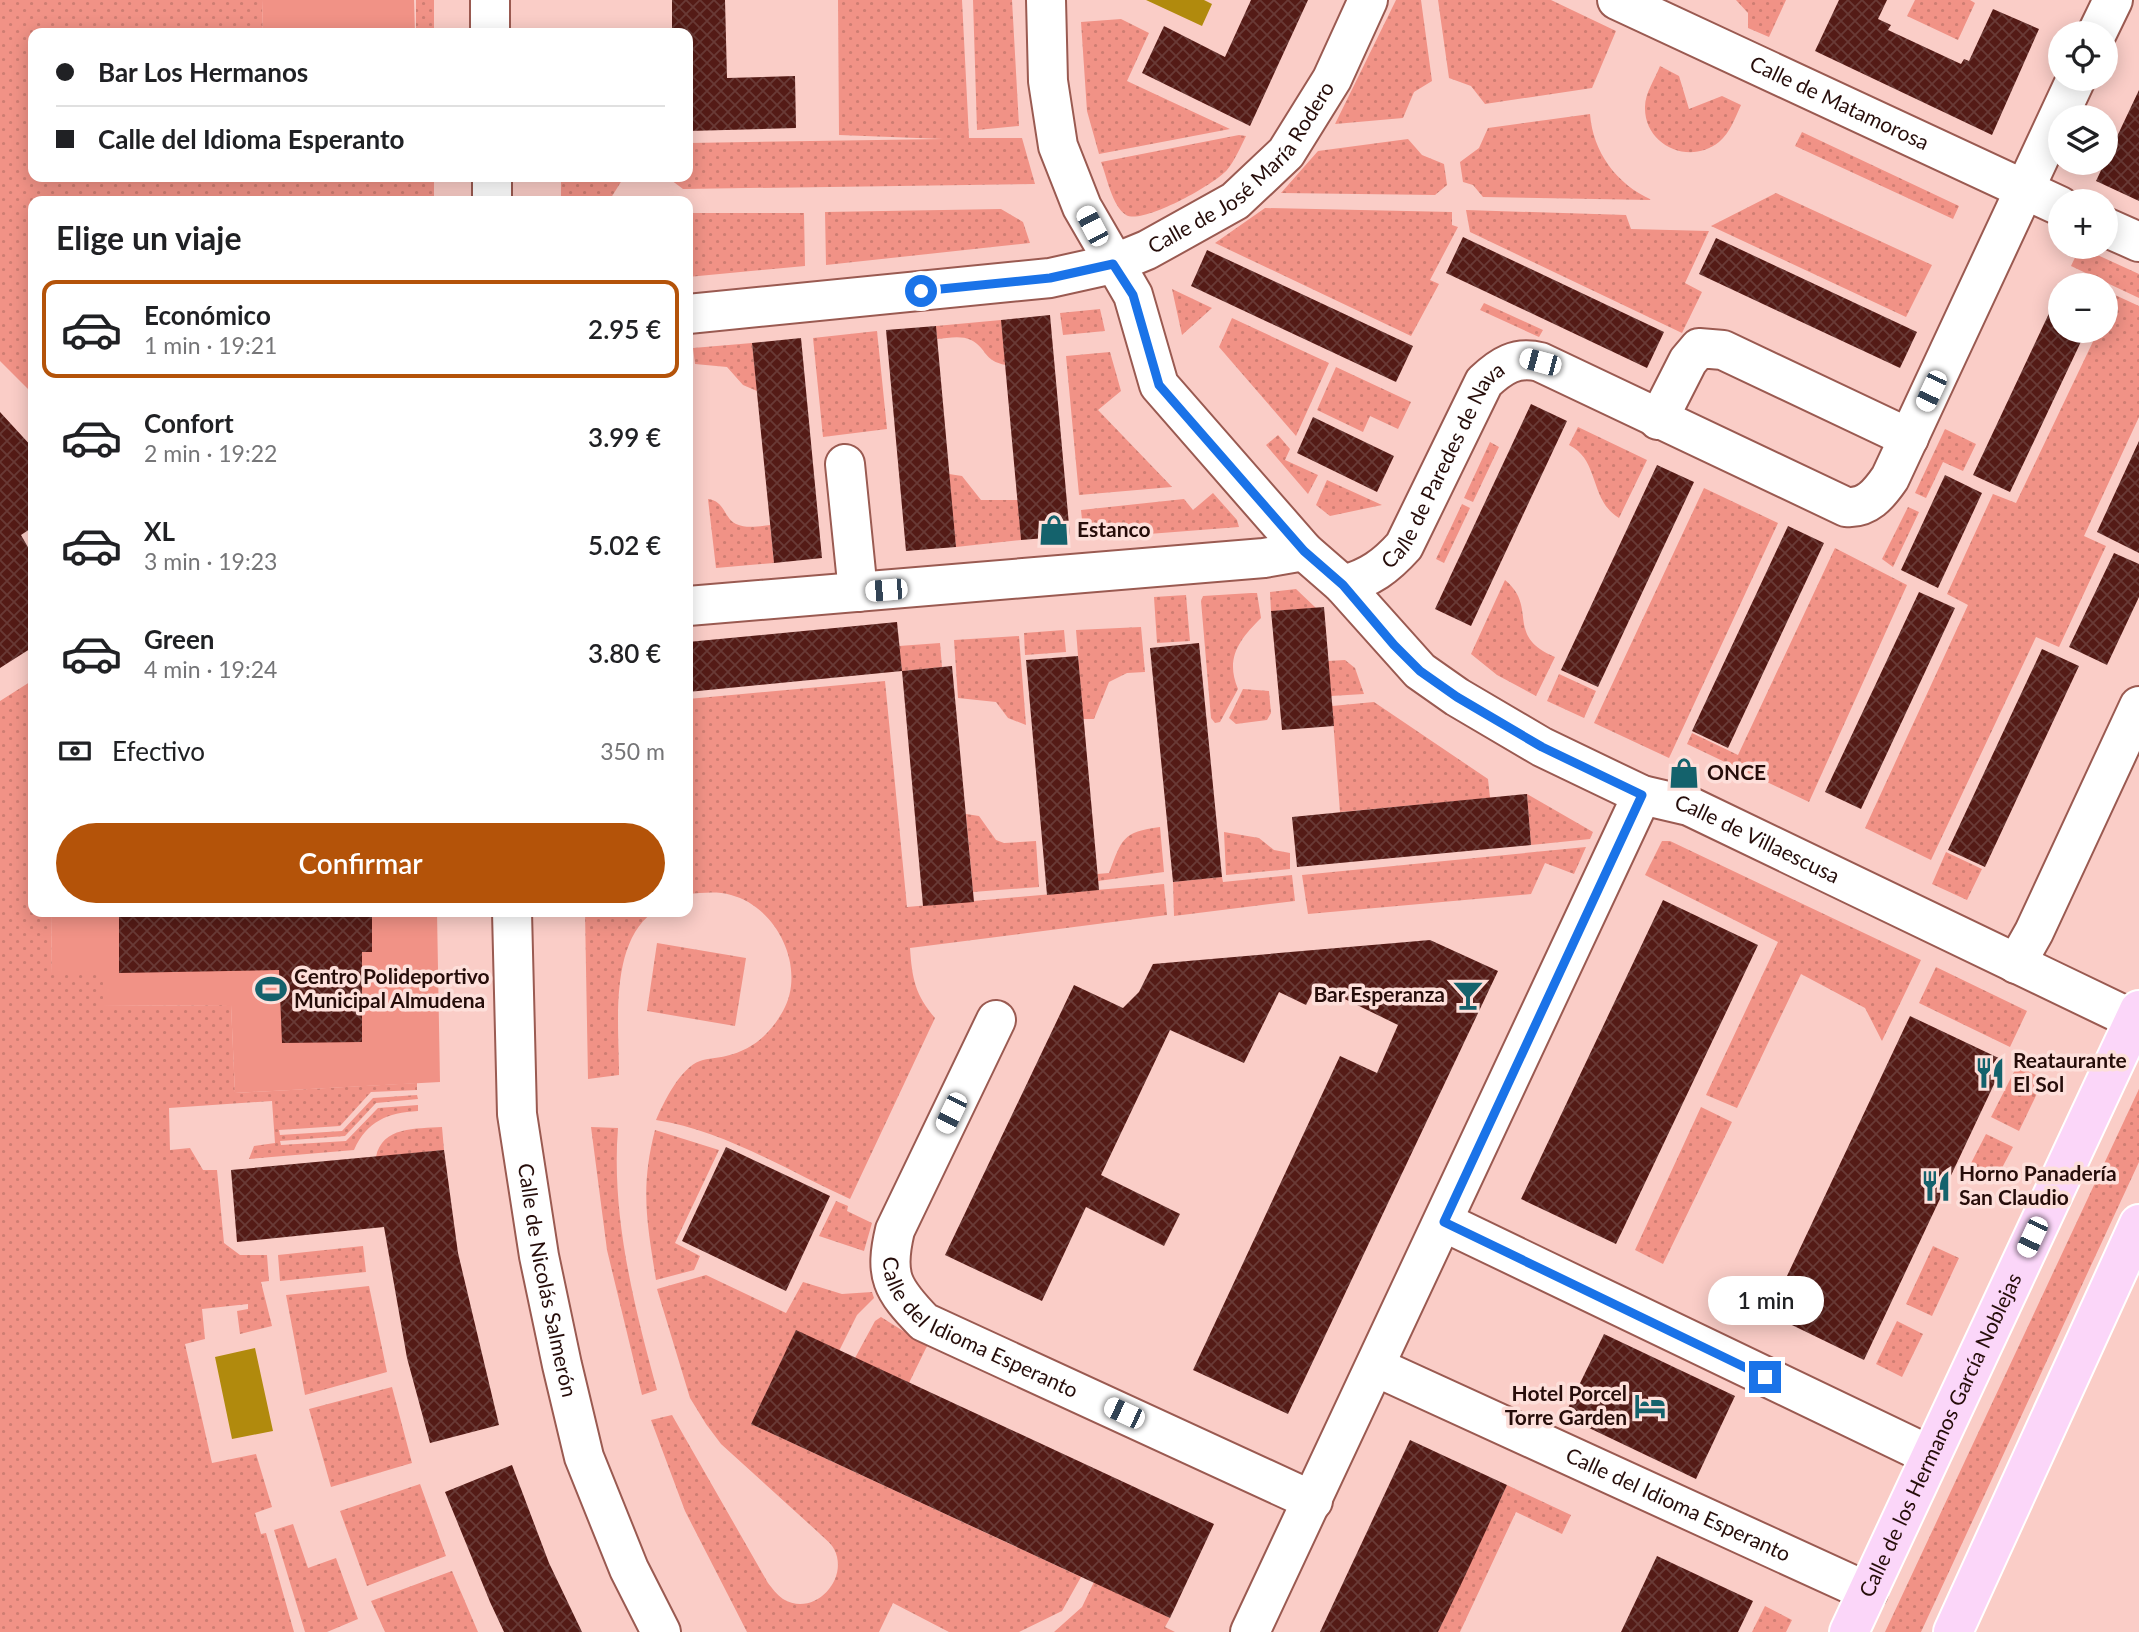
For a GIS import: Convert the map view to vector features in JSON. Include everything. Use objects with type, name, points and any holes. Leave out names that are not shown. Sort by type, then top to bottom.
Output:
[{"type":"main road","name":"Calle de los Hermanos García Noblejas","points":[[1849,1632],[1929,1455],[2137,1015]]},
{"type":"main road","points":[[1953,1632],[2139,1224]]},
{"type":"street","points":[[490,0],[491,28]]},
{"type":"street","name":"Calle de Villaescusa","points":[[1046,0],[1048,80],[1058,146],[1082,207],[1133,295],[1159,385],[1304,551],[1343,585],[1420,671],[1457,697],[1542,747],[1642,795],[1689,806],[2016,964],[2137,1015]]},
{"type":"street","name":"Calle de José María Rodero","points":[[693,314],[1050,278],[1113,264],[1180,234],[1235,201],[1286,153],[1332,79],[1368,0]]},
{"type":"street","name":"Calle de Matamorosa","points":[[1617,0],[2048,201]]},
{"type":"street","points":[[2103,21],[2113,0]]},
{"type":"street","name":"Calle de Paredes de Nava","points":[[1343,585],[1363,580],[1386,566],[1404,546],[1484,382],[1498,368],[1526,358],[1540,362],[1846,507],[1858,508],[1882,491],[1909,438],[2070,91]]},
{"type":"street","points":[[2118,233],[2139,242]]},
{"type":"street","points":[[1658,420],[1688,361],[1699,348],[1710,347],[1909,438]]},
{"type":"street","points":[[845,464],[858,592]]},
{"type":"street","points":[[693,607],[1264,558],[1304,551]]},
{"type":"street","points":[[2016,964],[2034,932],[2139,706]]},
{"type":"street","points":[[1250,1632],[1642,795]]},
{"type":"street","name":"Calle de Nicolás Salmerón","points":[[512,917],[517,1114],[539,1256],[584,1457],[629,1569],[661,1632]]},
{"type":"street","name":"Calle del Idioma Esperanto","points":[[996,1020],[895,1230],[888,1260],[894,1284],[925,1322],[1313,1501]]},
{"type":"street","points":[[1444,1222],[1929,1455]]},
{"type":"street","name":"Calle del Idioma Esperanto","points":[[1376,1367],[1868,1592]]},
{"type":"shaded area","points":[[0,0],[262,0],[263,28],[28,28],[28,182],[434,182],[434,196],[28,196],[28,389],[0,361]]},
{"type":"shaded area","points":[[262,0],[414,0],[415,28],[263,28]]},
{"type":"shaded area","points":[[416,0],[434,0],[434,28],[416,28]]},
{"type":"shaded area","points":[[838,0],[962,0],[969,138],[1022,138],[1035,184],[683,189],[674,182],[693,182],[693,143],[943,139],[839,135]]},
{"type":"shaded area","points":[[973,0],[1012,0],[1019,126],[977,130]]},
{"type":"shaded area","points":[[1146,0],[1204,0],[1212,4],[1202,26]]},
{"type":"shaded area","points":[[1396,0],[1421,0],[1432,81],[1414,92],[1403,118],[1335,124]]},
{"type":"shaded area","points":[[1438,0],[1551,0],[1616,31],[1592,88],[1485,104],[1471,86],[1449,78]]},
{"type":"shaded area","points":[[1736,0],[1786,0],[1769,37],[1748,28],[1748,13]]},
{"type":"shaded area","points":[[1915,0],[1970,0],[1975,3],[1958,40],[1907,16]]},
{"type":"shaded area","points":[[1121,19],[1149,33],[1127,81],[1230,129],[1099,154],[1087,111],[1081,22]]},
{"type":"shaded area","points":[[1660,66],[1679,76],[1689,109],[1722,96],[1741,105],[1729,130],[1719,142],[1695,152],[1682,151],[1670,148],[1652,132],[1647,120],[1645,102]]},
{"type":"shaded area","points":[[1590,114],[1601,154],[1617,176],[1652,200],[1483,197],[1473,185],[1463,182],[1460,162],[1479,148],[1488,128]]},
{"type":"shaded area","points":[[1802,132],[1959,206],[1953,219],[1795,146]]},
{"type":"shaded area","points":[[1239,135],[1246,136],[1227,170],[1194,193],[1162,209],[1135,217],[1126,215],[1117,205],[1101,162]]},
{"type":"shaded area","points":[[1408,139],[1422,155],[1444,164],[1447,185],[1435,195],[1281,193],[1318,151]]},
{"type":"shaded area","points":[[561,182],[621,182],[612,196],[561,196]]},
{"type":"shaded area","points":[[1776,193],[1932,265],[1906,317],[1711,226]]},
{"type":"shaded area","points":[[1265,208],[1452,212],[1452,225],[1458,227],[1430,280],[1439,284],[1411,336],[1215,243]]},
{"type":"shaded area","points":[[1001,209],[1023,222],[1030,243],[826,265],[825,212]]},
{"type":"shaded area","points":[[1466,210],[1626,215],[1631,229],[1709,231],[1685,283],[1702,292],[1682,333],[1470,232]]},
{"type":"shaded area","points":[[693,213],[804,213],[805,266],[693,277]]},
{"type":"shaded area","points":[[2074,259],[2106,259],[2139,274],[2139,298],[2118,288],[2118,273],[2086,273],[2071,266]]},
{"type":"shaded area","points":[[1172,289],[1212,308],[1182,335]]},
{"type":"shaded area","points":[[2118,296],[2139,306],[2139,417],[2084,536],[2106,546],[2059,647],[2036,637],[1931,860],[1865,828],[1968,605],[1947,594],[1993,494],[2016,503],[2092,343],[2118,343]]},
{"type":"shaded area","points":[[1484,303],[1543,330],[1539,337],[1480,310]]},
{"type":"shaded area","points":[[1100,309],[1105,331],[1063,335],[1060,313]]},
{"type":"shaded area","points":[[1232,318],[1329,363],[1296,436],[1219,347]]},
{"type":"shaded area","points":[[1001,320],[1006,365],[993,361],[976,343],[967,338],[937,339],[936,326]]},
{"type":"shaded area","points":[[877,331],[887,429],[823,437],[813,338]]},
{"type":"shaded area","points":[[752,343],[757,391],[743,385],[727,367],[695,364],[693,348]]},
{"type":"shaded area","points":[[1110,352],[1121,391],[1098,410],[1172,487],[1079,495],[1066,356]]},
{"type":"shaded area","points":[[1336,367],[1411,402],[1398,429],[1370,416],[1363,432],[1317,410]]},
{"type":"shaded area","points":[[1578,427],[1647,460],[1619,518],[1603,501],[1586,460],[1569,445]]},
{"type":"shaded area","points":[[1945,429],[1976,444],[1963,471],[1943,462],[1926,498],[1915,493]]},
{"type":"shaded area","points":[[1278,435],[1290,449],[1285,460],[1318,475],[1308,494],[1266,445]]},
{"type":"shaded area","points":[[1490,442],[1499,447],[1473,502],[1464,498]]},
{"type":"shaded area","points":[[949,474],[962,476],[981,500],[1018,500],[1021,540],[956,547]]},
{"type":"shaded area","points":[[1327,480],[1382,505],[1330,516],[1316,505]]},
{"type":"shaded area","points":[[1704,488],[1778,523],[1669,758],[1594,723]]},
{"type":"shaded area","points":[[1213,493],[1237,520],[1239,527],[1084,539],[1081,510],[1184,499],[1193,510]]},
{"type":"shaded area","points":[[708,499],[718,503],[732,521],[740,526],[770,525],[774,563],[716,568]]},
{"type":"shaded area","points":[[1462,504],[1470,508],[1444,563],[1436,559]]},
{"type":"shaded area","points":[[1908,507],[1919,512],[1893,567],[1882,559]]},
{"type":"shaded area","points":[[1835,548],[1907,585],[1809,802],[1687,744],[1692,733],[1738,755]]},
{"type":"shaded area","points":[[1505,580],[1515,590],[1520,601],[1530,640],[1555,657],[1536,696],[1497,675],[1471,654]]},
{"type":"shaded area","points":[[1296,589],[1316,608],[1271,611],[1270,592]]},
{"type":"shaded area","points":[[1257,593],[1261,618],[1236,650],[1233,668],[1238,689],[1220,722],[1215,723],[1211,718],[1201,601],[1203,596]]},
{"type":"shaded area","points":[[1186,595],[1190,641],[1157,643],[1154,597]]},
{"type":"shaded area","points":[[1141,627],[1145,672],[1127,673],[1109,682],[1094,719],[1083,719],[1076,630]]},
{"type":"shaded area","points":[[1064,630],[1066,652],[1025,655],[1024,633]]},
{"type":"shaded area","points":[[1019,636],[1026,725],[1008,718],[996,702],[958,698],[954,640]]},
{"type":"shaded area","points":[[940,643],[942,667],[902,671],[899,646]]},
{"type":"shaded area","points":[[1345,660],[1355,668],[1364,694],[1331,696],[1328,661]]},
{"type":"shaded area","points":[[1559,674],[1596,691],[1584,718],[1547,701]]},
{"type":"shaded area","points":[[885,681],[907,907],[1164,884],[1167,915],[910,948],[916,986],[923,1002],[935,1018],[850,1199],[730,1142],[681,1125],[656,1120],[674,1086],[686,1071],[703,1060],[736,1053],[752,1045],[772,1027],[790,994],[789,959],[783,941],[762,912],[731,895],[693,894],[693,699]]},
{"type":"shaded area","points":[[28,683],[28,917],[51,917],[52,974],[104,974],[103,1006],[231,1005],[235,1093],[417,1083],[417,1090],[371,1092],[340,1126],[279,1130],[280,1135],[342,1131],[373,1098],[417,1095],[418,1099],[376,1103],[345,1136],[280,1141],[281,1145],[346,1141],[378,1108],[418,1105],[418,1111],[379,1120],[365,1132],[354,1150],[249,1159],[254,1146],[275,1143],[272,1101],[169,1108],[170,1150],[190,1148],[203,1170],[217,1170],[224,1243],[240,1255],[267,1255],[269,1281],[261,1282],[272,1326],[240,1334],[237,1311],[248,1309],[248,1304],[202,1309],[205,1339],[185,1344],[212,1463],[256,1454],[272,1507],[255,1513],[261,1534],[266,1533],[294,1632],[0,1632],[0,701]]},
{"type":"shaded area","points":[[1243,689],[1269,691],[1271,713],[1267,720],[1236,724],[1229,718]]},
{"type":"shaded area","points":[[1374,702],[1488,779],[1490,798],[1340,812],[1332,706]]},
{"type":"shaded area","points":[[1527,794],[1593,832],[1590,839],[1531,845]]},
{"type":"shaded area","points":[[966,814],[979,816],[996,840],[1004,843],[1036,841],[1039,887],[973,892]]},
{"type":"shaded area","points":[[1160,827],[1164,872],[1098,881],[1097,874],[1109,873],[1125,839],[1138,832]]},
{"type":"shaded area","points":[[1224,832],[1259,838],[1274,850],[1290,853],[1290,869],[1226,875]]},
{"type":"shaded area","points":[[1662,841],[1670,841],[1921,960],[1882,1041],[1865,1008],[1801,974],[1737,1108],[1706,1095],[1778,942],[1645,875]]},
{"type":"shaded area","points":[[1586,847],[1574,874],[1545,863],[1531,894],[1308,914],[1302,875]]},
{"type":"shaded area","points":[[1946,852],[1982,869],[1967,900],[1932,884]]},
{"type":"shaded area","points":[[1292,875],[1295,901],[1174,916],[1173,882],[1222,877],[1223,882]]},
{"type":"shaded area","name":"Centro Polideportivo Municipal Almudena","points":[[51,917],[437,917],[440,1082],[235,1093],[231,1005],[103,1006],[103,974],[52,974]]},
{"type":"shaded area","points":[[585,917],[648,917],[639,926],[629,944],[623,965],[618,1010],[619,1075],[588,1079]]},
{"type":"shaded area","points":[[657,943],[746,958],[735,1026],[647,1011]]},
{"type":"shaded area","points":[[1936,967],[2027,1011],[2010,1047],[1919,1003]]},
{"type":"shaded area","points":[[2017,1066],[2044,1079],[2019,1131],[1991,1117]]},
{"type":"shaded area","points":[[2139,1089],[2139,1162],[1921,1632],[1885,1632]]},
{"type":"shaded area","points":[[1701,1107],[1732,1122],[1663,1264],[1635,1250]]},
{"type":"shaded area","points":[[442,1127],[444,1150],[376,1157],[379,1147],[393,1134],[411,1129]]},
{"type":"shaded area","points":[[591,1127],[618,1128],[621,1227],[640,1326],[657,1390],[642,1395],[607,1250]]},
{"type":"shaded area","points":[[655,1130],[719,1150],[675,1243],[700,1256],[694,1270],[656,1280],[646,1205],[650,1151]]},
{"type":"shaded area","points":[[1986,1134],[2013,1147],[1994,1183],[1968,1169]]},
{"type":"shaded area","points":[[836,1201],[848,1206],[847,1211],[872,1223],[864,1251],[819,1236]]},
{"type":"shaded area","points":[[363,1246],[366,1272],[280,1281],[278,1255]]},
{"type":"shaded area","points":[[1933,1246],[1959,1258],[1932,1316],[1906,1304]]},
{"type":"shaded area","points":[[706,1275],[786,1313],[803,1282],[842,1294],[872,1292],[874,1298],[857,1315],[839,1351],[796,1331],[751,1424],[1081,1577],[1062,1611],[1019,1632],[949,1632],[893,1603],[879,1632],[747,1632],[685,1511],[651,1420],[672,1415],[768,1583],[783,1599],[795,1604],[817,1599],[833,1583],[838,1561],[829,1543],[721,1444],[690,1398],[657,1289]]},
{"type":"shaded area","points":[[369,1286],[387,1372],[305,1395],[286,1295]]},
{"type":"shaded area","points":[[881,1317],[927,1346],[909,1383],[855,1358],[875,1321]]},
{"type":"shaded area","points":[[1897,1321],[1923,1334],[1902,1377],[1876,1364]]},
{"type":"shaded area","points":[[255,1348],[273,1431],[232,1439],[215,1357]]},
{"type":"shaded area","points":[[392,1387],[412,1463],[331,1487],[309,1409]]},
{"type":"shaded area","points":[[420,1484],[446,1556],[367,1586],[340,1511]]},
{"type":"shaded area","points":[[1507,1485],[1571,1515],[1562,1534],[1516,1512],[1460,1632],[1438,1632]]},
{"type":"shaded area","points":[[293,1524],[308,1568],[336,1558],[358,1619],[327,1632],[305,1632],[274,1530]]},
{"type":"shaded area","points":[[452,1571],[478,1632],[385,1632],[371,1601]]},
{"type":"shaded area","points":[[1094,1582],[1170,1618],[1165,1627],[1175,1632],[1054,1632],[1082,1607]]},
{"type":"shaded area","points":[[1765,1606],[1792,1620],[1786,1632],[1752,1632]]},
{"type":"building","points":[[672,0],[725,0],[727,78],[795,76],[796,128],[693,131],[693,28],[672,28]]},
{"type":"building","points":[[1251,0],[1308,0],[1250,126],[1142,73],[1164,26],[1225,57]]},
{"type":"building","points":[[1839,0],[1887,0],[1878,19],[1891,25],[1888,30],[1961,64],[1964,59],[1969,61],[1993,9],[2039,29],[1992,135],[1815,51]]},
{"type":"building","points":[[2139,90],[2139,201],[2096,181],[2099,175],[2118,175],[2118,134]]},
{"type":"building","points":[[1463,237],[1664,332],[1647,368],[1446,273]]},
{"type":"building","points":[[1716,238],[1917,332],[1900,368],[1699,274]]},
{"type":"building","points":[[1207,250],[1413,346],[1396,382],[1191,286]]},
{"type":"building","points":[[1050,315],[1070,536],[1021,540],[1001,320]]},
{"type":"building","points":[[2048,316],[2048,343],[2080,343],[2010,492],[1973,475]]},
{"type":"building","points":[[936,326],[956,547],[906,551],[886,330]]},
{"type":"building","points":[[801,338],[822,558],[774,563],[752,343]]},
{"type":"building","points":[[1531,404],[1567,421],[1471,626],[1435,609]]},
{"type":"building","points":[[0,412],[28,443],[28,530],[21,535],[28,547],[28,650],[0,668]]},
{"type":"building","points":[[1313,417],[1394,456],[1377,492],[1297,453]]},
{"type":"building","points":[[2139,441],[2139,553],[2097,532]]},
{"type":"building","points":[[1657,465],[1694,482],[1598,687],[1561,670]]},
{"type":"building","points":[[1945,475],[1982,493],[1938,588],[1901,570]]},
{"type":"building","points":[[1788,526],[1824,543],[1728,748],[1692,731]]},
{"type":"building","points":[[2114,553],[2139,564],[2139,597],[2107,665],[2069,647]]},
{"type":"building","points":[[1919,592],[1955,608],[1861,809],[1825,792]]},
{"type":"building","points":[[1324,607],[1334,726],[1282,730],[1271,611]]},
{"type":"building","points":[[897,622],[902,671],[693,692],[693,642]]},
{"type":"building","points":[[1199,643],[1222,877],[1173,882],[1150,648]]},
{"type":"building","points":[[2042,649],[2079,666],[1985,867],[1948,850]]},
{"type":"building","points":[[1078,656],[1099,890],[1047,895],[1026,660]]},
{"type":"building","points":[[952,666],[974,902],[923,906],[902,671]]},
{"type":"building","points":[[1527,794],[1531,845],[1297,867],[1292,817]]},
{"type":"building","points":[[1663,900],[1758,945],[1616,1244],[1521,1199]]},
{"type":"building","points":[[119,917],[372,917],[372,952],[362,952],[362,1042],[282,1043],[279,970],[119,973]]},
{"type":"building","points":[[1430,940],[1498,971],[1288,1414],[1193,1370],[1340,1056],[1377,1073],[1398,1025],[1316,985],[1306,1005],[1279,992],[1244,1063],[1170,1030],[1101,1175],[1180,1214],[1164,1246],[1086,1207],[1042,1301],[945,1255],[1074,985],[1123,1008],[1139,992],[1153,964]]},
{"type":"building","points":[[1910,1016],[2005,1061],[1864,1360],[1769,1314]]},
{"type":"building","points":[[726,1147],[830,1196],[786,1291],[682,1241]]},
{"type":"building","points":[[444,1150],[458,1253],[499,1425],[430,1443],[407,1358],[384,1227],[237,1242],[231,1170]]},
{"type":"building","points":[[796,1330],[1214,1524],[1170,1618],[751,1424]]},
{"type":"building","name":"Hotel Porcel Torre Garden","points":[[1604,1334],[1735,1396],[1696,1479],[1564,1416]]},
{"type":"building","points":[[1410,1440],[1507,1485],[1465,1576],[1438,1632],[1320,1632]]},
{"type":"building","points":[[512,1465],[549,1563],[582,1632],[504,1632],[490,1602],[445,1492]]},
{"type":"building","points":[[1657,1556],[1753,1601],[1738,1632],[1621,1632]]},
{"type":"place","name":"Estanco","points":[[1054,530]]},
{"type":"place","name":"ONCE","points":[[1684,773]]},
{"type":"place","name":"Centro Polideportivo Municipal Almudena","points":[[271,989]]},
{"type":"place","name":"Bar Esperanza","points":[[1468,995]]},
{"type":"place","name":"Reataurante El Sol","points":[[1990,1073]]},
{"type":"place","name":"Horno Panadería San Claudio","points":[[1936,1186]]},
{"type":"place","name":"Hotel Porcel Torre Garden","points":[[1650,1406]]},
{"type":"route","points":[[921,291],[1050,278],[1113,264],[1133,295],[1159,385],[1304,551],[1343,585],[1394,645],[1420,671],[1457,697],[1542,747],[1642,795],[1628,831],[1444,1222],[1765,1377]]}]
